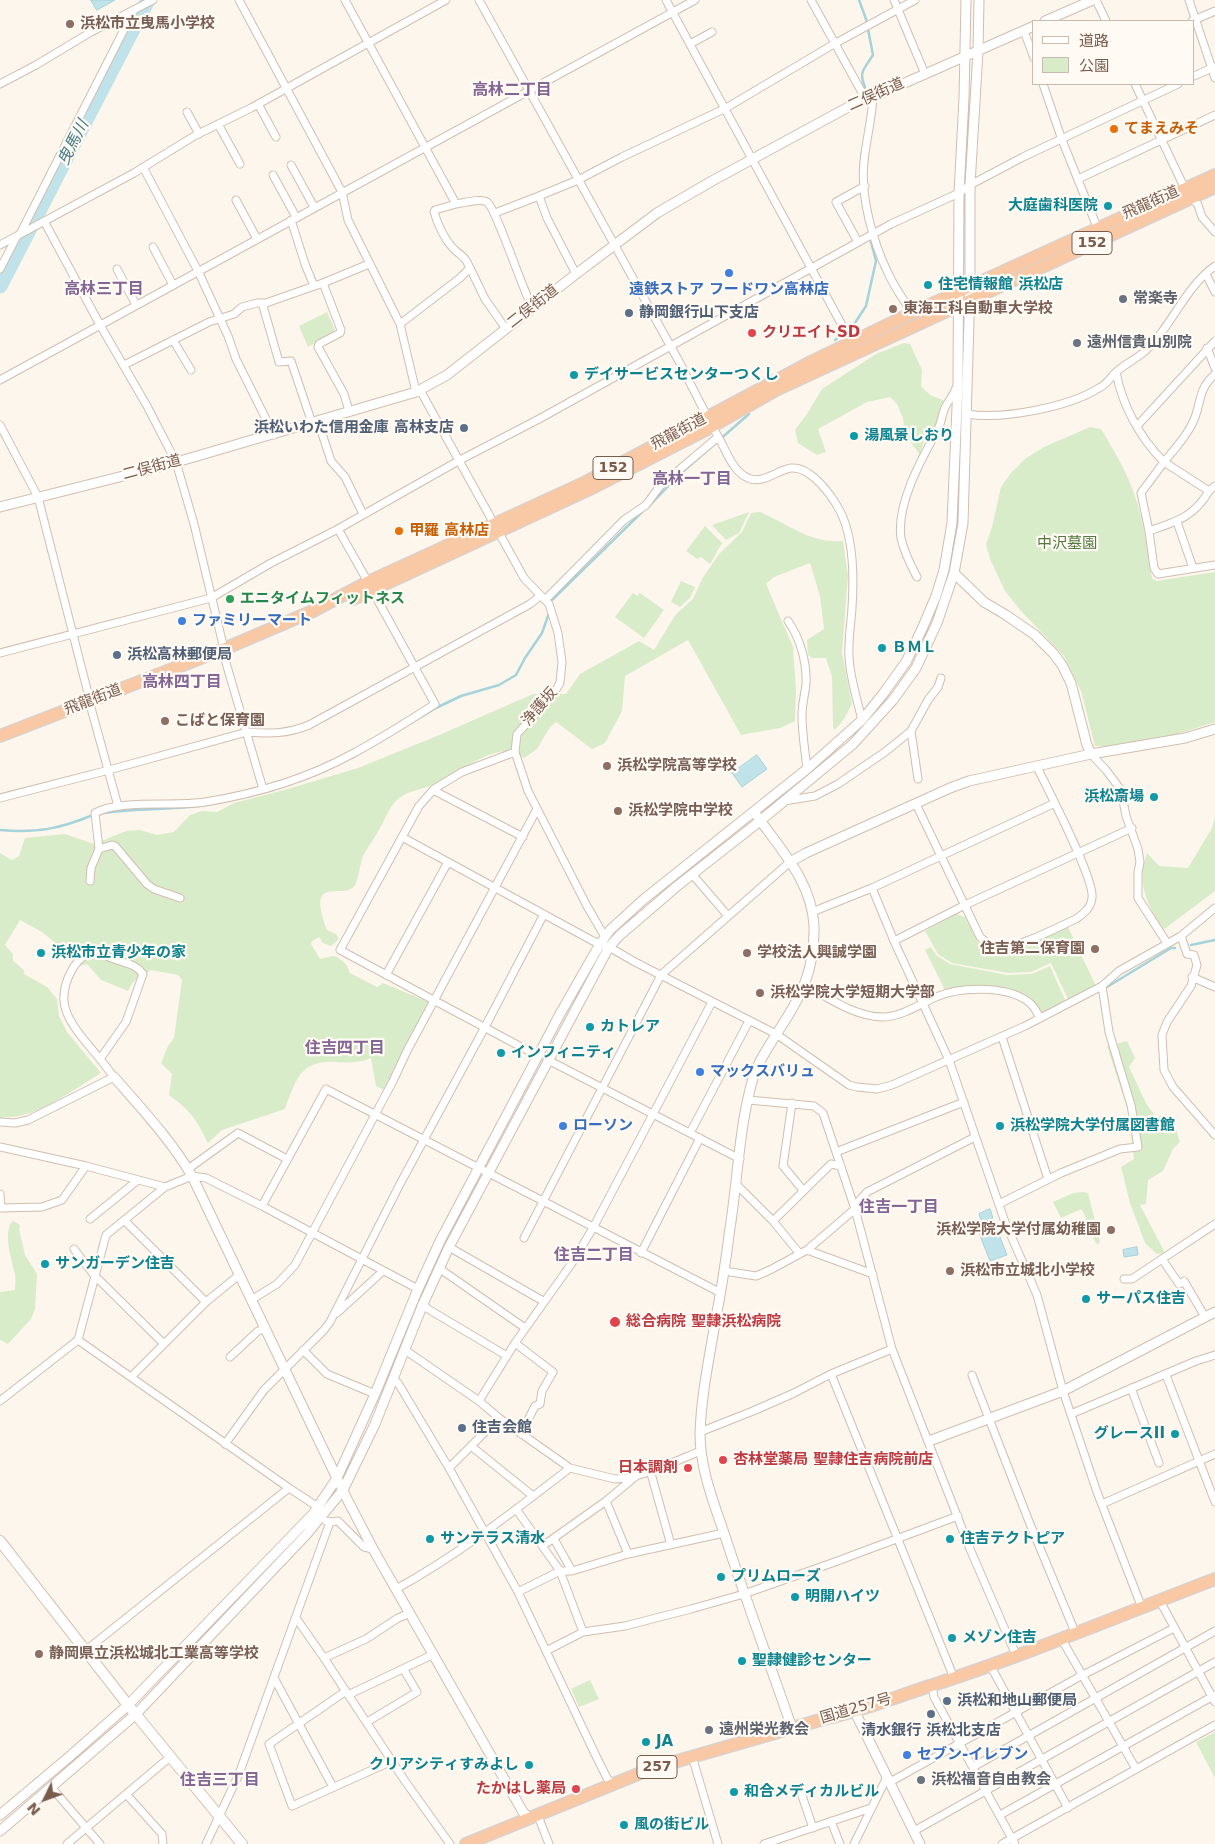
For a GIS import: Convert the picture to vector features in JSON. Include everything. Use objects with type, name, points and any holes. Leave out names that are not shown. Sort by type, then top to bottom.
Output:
[{"type":"highway","name":"飛龍街道","points":[[709,422],[964,303],[1188,193],[1215,175]]},
{"type":"highway","name":"飛龍街道","points":[[0,736],[90,704],[224,652],[273,637],[370,586],[590,489],[811,362],[912,313],[1097,228],[1188,193],[1215,187]]},
{"type":"highway","name":"飛龍街道","points":[[0,744],[90,704]]},
{"type":"highway","name":"国道257号","points":[[473,1843],[653,1768],[855,1712],[990,1665],[1215,1579]]},
{"type":"main road","points":[[0,1541],[128,1705],[242,1844]]},
{"type":"street","points":[[0,84],[91,32],[153,0]]},
{"type":"street","points":[[238,0],[342,192],[348,220],[400,324],[418,391],[460,460],[524,578],[545,600]]},
{"type":"street","points":[[345,0],[456,204]]},
{"type":"street","points":[[1,242],[33,227],[199,134],[258,104],[446,0]]},
{"type":"street","points":[[479,0],[615,244],[709,422],[740,473],[749,480],[761,480],[790,468],[798,468],[813,476],[828,492],[840,510],[848,529],[854,582],[849,634],[850,670],[862,720]]},
{"type":"street","points":[[666,0],[843,327]]},
{"type":"street","points":[[0,380],[694,0]]},
{"type":"street","points":[[811,0],[834,44],[869,97],[870,133],[864,163],[862,188],[866,207],[867,237]]},
{"type":"street","points":[[894,0],[925,74]]},
{"type":"street","points":[[495,213],[578,180],[726,108],[834,44],[915,0]]},
{"type":"street","points":[[965,289],[959,193],[966,0]]},
{"type":"street","points":[[0,1815],[69,1758],[128,1705],[310,1519],[337,1478],[440,1241],[538,1056],[603,940],[644,899],[807,769],[862,720],[906,662],[936,596],[944,570],[952,523],[958,384],[978,51],[979,0]]},
{"type":"street","points":[[1047,20],[1094,0],[1105,20]]},
{"type":"street","points":[[1188,0],[1194,20],[1215,11]]},
{"type":"street","points":[[0,269],[136,9]]},
{"type":"street","points":[[1195,22],[1213,67],[1215,78]]},
{"type":"street","name":"二俣街道","points":[[0,507],[274,435],[418,391],[447,375],[615,244],[658,213],[752,159],[869,97],[1032,27]]},
{"type":"street","points":[[1024,31],[1032,53]]},
{"type":"street","points":[[690,44],[712,32]]},
{"type":"street","points":[[1195,76],[1213,67]]},
{"type":"street","points":[[1043,85],[1062,140],[1097,228]]},
{"type":"street","points":[[1135,85],[1188,193],[1198,205],[1202,217],[1215,232]]},
{"type":"street","points":[[0,654],[211,598],[270,563],[338,529],[867,237],[1176,85]]},
{"type":"street","points":[[258,104],[276,137]]},
{"type":"street","points":[[187,112],[199,134]]},
{"type":"street","points":[[1078,178],[1215,115]]},
{"type":"street","points":[[218,124],[240,164]]},
{"type":"street","points":[[291,165],[314,208]]},
{"type":"street","points":[[143,167],[198,271],[228,336],[236,359],[274,435]]},
{"type":"street","points":[[273,175],[293,219],[305,264],[314,286]]},
{"type":"street","points":[[862,188],[836,202],[867,237],[912,313]]},
{"type":"street","points":[[539,196],[547,218],[576,274]]},
{"type":"street","points":[[236,200],[257,238]]},
{"type":"street","points":[[506,329],[485,299],[466,257],[458,253],[447,241],[434,212],[435,210],[456,204],[483,201],[488,203],[495,213],[532,309]]},
{"type":"street","points":[[44,221],[176,462],[194,524],[224,652],[263,789]]},
{"type":"street","points":[[153,247],[173,285]]},
{"type":"street","points":[[124,365],[219,318],[234,314],[242,307],[256,303],[266,303],[369,264]]},
{"type":"street","points":[[967,414],[993,415],[1019,412],[1076,400],[1101,388],[1127,362],[1144,352],[1189,291],[1215,266]]},
{"type":"street","points":[[400,324],[460,278],[470,268]]},
{"type":"street","points":[[117,269],[136,305]]},
{"type":"street","points":[[1206,274],[1215,292]]},
{"type":"street","points":[[324,282],[341,330],[340,333],[318,347],[344,394],[349,411]]},
{"type":"street","points":[[266,303],[263,306],[279,362],[291,361],[331,461],[345,478],[363,514]]},
{"type":"street","points":[[206,1844],[239,1774],[296,1618],[326,1520],[343,1490],[375,1424],[438,1269],[610,947],[646,912],[853,744],[893,700],[916,668],[937,623],[954,573],[962,523],[967,414],[964,303]]},
{"type":"street","points":[[173,340],[191,370]]},
{"type":"street","points":[[1137,426],[1215,340]]},
{"type":"street","points":[[1207,348],[1215,368]]},
{"type":"street","points":[[1116,372],[1119,390],[1149,447],[1164,462],[1213,488],[1191,514],[1177,522],[1149,531]]},
{"type":"street","points":[[1215,374],[1201,394],[1193,422],[1177,447],[1141,493],[1154,568],[1158,574],[1215,565]]},
{"type":"street","points":[[917,577],[908,560],[901,537],[902,515],[906,498],[928,445],[938,429],[946,405],[951,400],[958,384]]},
{"type":"street","points":[[0,426],[38,497],[90,704],[118,806]]},
{"type":"street","points":[[0,798],[247,732],[269,734],[294,732],[309,725],[530,604],[545,600],[624,520],[646,505],[660,486],[719,439]]},
{"type":"street","points":[[1177,522],[1193,568]]},
{"type":"street","points":[[90,881],[91,868],[99,849],[96,815],[101,810],[118,806],[203,802],[263,789],[322,768],[348,756],[387,735],[435,704],[338,529]]},
{"type":"street","points":[[954,573],[984,602],[1035,635],[1062,665],[1073,689],[1091,754],[1121,790],[1126,816],[1132,828],[1138,849],[1140,862],[1138,898],[1167,943]]},
{"type":"street","name":"浄護坂","points":[[516,752],[517,734],[552,696],[560,683],[561,644],[545,600]]},
{"type":"street","points":[[788,621],[795,631],[805,666],[806,683],[802,712],[803,746],[807,769]]},
{"type":"street","points":[[784,801],[815,796],[838,784],[911,731],[928,700],[938,687],[941,678]]},
{"type":"street","points":[[524,1238],[661,975],[790,862],[806,853],[969,781],[1091,754],[1185,738],[1215,729]]},
{"type":"street","points":[[911,731],[918,779]]},
{"type":"street","points":[[538,1056],[340,950],[419,806],[433,790],[462,772],[516,752],[528,791],[603,940],[610,947],[661,975],[776,1034],[848,1085],[877,1089],[892,1085],[1002,1037],[1102,986],[1119,971],[1181,936],[1215,908]]},
{"type":"street","points":[[916,804],[980,936],[987,944],[995,947],[1012,946],[1076,919],[1084,913],[1092,897],[1090,885],[1078,853],[1037,767]]},
{"type":"street","points":[[433,790],[523,837]]},
{"type":"street","points":[[812,912],[872,888],[1055,804]]},
{"type":"street","points":[[251,1300],[285,1277],[296,1265],[374,1113],[537,809]]},
{"type":"street","points":[[754,812],[803,881],[812,912],[813,954],[805,985],[766,1049],[754,1073],[748,1100],[721,1293],[708,1365],[700,1432],[701,1451],[710,1490],[744,1594],[792,1728]]},
{"type":"street","points":[[894,941],[965,905],[1132,828]]},
{"type":"street","points":[[402,837],[544,914],[603,940]]},
{"type":"street","points":[[99,849],[112,845],[115,846],[147,884],[154,889],[180,898]]},
{"type":"street","points":[[386,975],[448,862]]},
{"type":"street","points":[[692,874],[728,916]]},
{"type":"street","points":[[872,888],[894,941],[949,1060],[999,1204],[1037,1295],[1063,1391],[1102,1504],[1142,1608]]},
{"type":"street","points":[[330,1322],[361,1258],[544,914]]},
{"type":"street","points":[[1181,936],[1187,954],[1194,956],[1197,965],[1192,977],[1191,986],[1167,1022],[1162,1035],[1164,1070],[1173,1087],[1215,1135]]},
{"type":"street","points":[[100,1059],[126,1022],[143,974],[134,964],[96,953],[87,954],[73,966],[64,1000],[68,1018],[114,1077],[158,1129],[190,1172],[264,1329],[373,1549],[523,1812],[534,1817],[549,1844]]},
{"type":"street","points":[[1192,977],[1215,988]]},
{"type":"street","points":[[805,985],[857,1012],[886,1017],[952,990],[971,988],[995,990],[1016,996],[1032,1005],[1040,1018]]},
{"type":"street","points":[[999,1204],[1048,1179],[1120,1150],[1138,1148],[1131,1105],[1109,1032],[1102,986]]},
{"type":"street","points":[[479,1402],[515,1343],[572,1263],[593,1228],[712,1002]]},
{"type":"street","points":[[690,1133],[749,1021]]},
{"type":"street","points":[[1002,1037],[1048,1179]]},
{"type":"street","points":[[548,1060],[740,1159]]},
{"type":"street","points":[[0,1122],[15,1123],[28,1120],[114,1077]]},
{"type":"street","points":[[262,1206],[326,1089],[721,1293]]},
{"type":"street","points":[[748,1100],[814,1106],[823,1114],[855,1209],[892,1349],[970,1549],[1016,1655]]},
{"type":"street","points":[[836,1152],[964,1102]]},
{"type":"street","points":[[792,1103],[783,1166],[804,1190]]},
{"type":"street","points":[[0,1401],[78,1340],[106,1235],[165,1187],[190,1172],[238,1133],[287,1159]]},
{"type":"street","points":[[724,1271],[756,1276],[803,1252],[855,1209],[858,1202],[867,1192],[975,1137]]},
{"type":"street","points":[[641,1253],[700,1138]]},
{"type":"street","points":[[0,1147],[86,1166],[165,1187]]},
{"type":"street","points":[[773,1220],[832,1164],[841,1166]]},
{"type":"street","points":[[0,1194],[1,1208],[42,1207],[62,1200],[86,1166]]},
{"type":"street","points":[[190,1172],[262,1206],[418,1288]]},
{"type":"street","points":[[90,1219],[138,1180]]},
{"type":"street","points":[[736,1184],[803,1252],[873,1274]]},
{"type":"street","points":[[124,1220],[206,1302]]},
{"type":"street","points":[[1124,1279],[1132,1279],[1215,1224]]},
{"type":"street","points":[[449,1247],[543,1302]]},
{"type":"street","points":[[74,1249],[94,1275],[164,1344]]},
{"type":"street","points":[[1162,1259],[1179,1284],[1184,1281],[1205,1317]]},
{"type":"street","points":[[438,1269],[525,1328]]},
{"type":"street","points":[[225,1444],[264,1390],[383,1271]]},
{"type":"street","points":[[131,1377],[206,1302],[239,1274]]},
{"type":"street","points":[[423,1304],[428,1309],[507,1356]]},
{"type":"street","points":[[929,1441],[1063,1391],[1215,1312]]},
{"type":"street","points":[[230,1357],[264,1329]]},
{"type":"street","points":[[78,1340],[318,1507]]},
{"type":"street","points":[[515,1343],[553,1372],[542,1391],[540,1404],[535,1406],[521,1434]]},
{"type":"street","points":[[700,1432],[784,1398],[831,1374],[892,1349]]},
{"type":"street","points":[[304,1350],[327,1374],[375,1394]]},
{"type":"street","points":[[404,1350],[570,1468],[614,1479],[638,1475],[701,1451]]},
{"type":"street","points":[[1072,1414],[1196,1361],[1215,1355]]},
{"type":"street","points":[[831,1374],[954,1678]]},
{"type":"street","points":[[1166,1374],[1215,1502]]},
{"type":"street","points":[[972,1375],[988,1420],[1076,1632]]},
{"type":"street","points":[[393,1379],[398,1383],[449,1468],[518,1592],[599,1762],[612,1784]]},
{"type":"street","points":[[1132,1388],[1159,1463]]},
{"type":"street","points":[[449,1468],[499,1418]]},
{"type":"street","points":[[471,1446],[533,1496]]},
{"type":"street","points":[[1102,1504],[1215,1454]]},
{"type":"street","points":[[396,1589],[434,1568],[570,1468]]},
{"type":"street","points":[[650,1470],[671,1545]]},
{"type":"street","points":[[544,1545],[621,1490],[638,1475]]},
{"type":"street","points":[[614,1479],[621,1490]]},
{"type":"street","points":[[85,1651],[289,1488]]},
{"type":"street","points":[[606,1501],[628,1554]]},
{"type":"street","points":[[516,1509],[544,1545],[560,1571],[583,1632]]},
{"type":"street","points":[[546,1651],[583,1632],[625,1626],[691,1610],[744,1594],[958,1516]]},
{"type":"street","points":[[326,1520],[338,1521],[364,1547],[373,1549]]},
{"type":"street","points":[[0,1831],[136,1714],[326,1520]]},
{"type":"street","points":[[518,1592],[560,1571],[572,1571],[628,1554],[724,1533]]},
{"type":"street","points":[[554,1539],[572,1571]]},
{"type":"street","points":[[1000,1815],[1214,1698],[1160,1601]]},
{"type":"street","points":[[324,1658],[366,1639],[398,1618],[410,1613]]},
{"type":"street","points":[[296,1618],[450,1844]]},
{"type":"street","points":[[854,1844],[871,1808],[888,1780],[960,1744],[1079,1677],[1174,1628]]},
{"type":"street","points":[[973,1767],[1215,1631]]},
{"type":"street","points":[[1061,1638],[1136,1769]]},
{"type":"street","points":[[392,1761],[292,1806],[269,1744],[298,1723],[347,1693],[404,1670],[434,1654]]},
{"type":"street","points":[[914,1831],[1215,1662]]},
{"type":"street","points":[[990,1665],[1068,1808]]},
{"type":"street","points":[[366,1722],[416,1692],[404,1670]]},
{"type":"street","points":[[274,1678],[332,1787]]},
{"type":"street","points":[[932,1685],[934,1697],[1014,1841]]},
{"type":"street","points":[[855,1712],[920,1844]]},
{"type":"street","points":[[1002,1844],[1014,1841],[1068,1808],[1215,1725]]},
{"type":"street","points":[[692,1756],[718,1844]]},
{"type":"street","points":[[67,1844],[171,1757]]},
{"type":"street","points":[[51,1787],[100,1844]]},
{"type":"street","points":[[799,1787],[813,1828]]},
{"type":"street","points":[[126,1794],[162,1834],[163,1844]]},
{"type":"street","points":[[764,1844],[781,1841],[871,1808]]},
{"type":"street","points":[[831,1822],[840,1844]]},
{"type":"green space","points":[[327,312],[335,330],[308,347],[299,326]]},
{"type":"green space","points":[[904,343],[910,344],[922,370],[921,386],[930,395],[945,401],[935,427],[924,440],[920,455],[908,438],[897,404],[890,397],[867,402],[818,429],[826,452],[817,455],[798,443],[795,430],[822,389],[876,354]]},
{"type":"green space","name":"中沢墓園","points":[[1090,427],[1101,429],[1129,480],[1142,521],[1152,578],[1156,581],[1215,572],[1215,722],[1165,738],[1109,746],[1095,746],[1081,691],[1064,656],[1021,611],[1005,591],[990,559],[986,544],[1001,487],[1011,473],[1025,459],[1044,447]]},
{"type":"green space","points":[[749,512],[739,533],[726,540],[712,525]]},
{"type":"green space","points":[[760,512],[810,536],[831,541],[843,541],[848,576],[842,653],[852,704],[844,719],[835,730],[833,727],[832,677],[826,658],[812,658],[808,655],[807,640],[824,629],[820,596],[810,563],[774,577],[766,584],[793,647],[796,690],[795,721],[780,728],[741,735],[688,640],[625,676],[622,711],[605,743],[592,749],[556,722],[550,727],[537,749],[524,758],[513,752],[497,752],[480,759],[438,783],[403,795],[394,803],[365,853],[355,885],[343,891],[323,894],[321,912],[327,930],[336,934],[339,939],[331,946],[323,943],[319,937],[312,941],[311,944],[320,959],[337,957],[346,964],[350,973],[377,987],[383,983],[431,1003],[389,1083],[384,1090],[376,1086],[371,1058],[354,1062],[314,1064],[307,1068],[296,1081],[285,1109],[222,1130],[208,1143],[192,1116],[169,1095],[172,1074],[161,1063],[168,1046],[174,1038],[182,980],[178,975],[151,970],[133,982],[128,991],[101,980],[87,964],[76,967],[76,953],[67,946],[59,946],[42,932],[20,920],[5,945],[13,954],[13,961],[24,970],[24,974],[47,987],[57,999],[59,1016],[67,1032],[101,1073],[41,1109],[15,1117],[3,1117],[0,1121],[0,853],[12,860],[19,856],[25,838],[65,834],[94,844],[126,831],[140,830],[157,835],[174,832],[190,815],[202,811],[217,812],[234,803],[358,768],[533,694],[566,694],[580,674],[639,641],[654,650],[676,614],[693,599],[702,579],[719,554],[742,532],[751,513]]},
{"type":"green space","points":[[705,526],[722,543],[710,564],[701,557],[697,559],[686,551]]},
{"type":"green space","points":[[681,581],[695,587],[690,598],[680,607],[671,602]]},
{"type":"green space","points":[[633,593],[637,596],[640,593],[664,610],[644,638],[615,617]]},
{"type":"green space","points":[[1215,817],[1215,891],[1163,930],[1148,902],[1143,884],[1144,864],[1147,853],[1159,866],[1188,868],[1212,828]]},
{"type":"green space","points":[[956,914],[965,917],[977,941],[990,954],[1005,956],[1068,927],[1096,986],[1068,999],[1051,963],[1031,972],[1008,973],[952,963],[938,954],[925,931]]},
{"type":"green space","points":[[931,947],[936,955],[950,964],[1007,975],[1032,974],[1050,966],[1066,1002],[1042,1014],[1036,1004],[1028,998],[1005,990],[967,987],[945,990],[925,950]]},
{"type":"green space","points":[[1127,1041],[1135,1058],[1129,1067],[1147,1105],[1161,1124],[1176,1129],[1180,1142],[1173,1149],[1163,1171],[1148,1180],[1146,1204],[1140,1205],[1165,1253],[1157,1254],[1145,1243],[1130,1203],[1121,1167],[1134,1159],[1128,1111],[1107,1046]]},
{"type":"green space","points":[[1073,1193],[1088,1193],[1100,1241],[1098,1245],[1081,1209],[1061,1218],[1053,1202]]},
{"type":"green space","points":[[13,1221],[20,1225],[19,1229],[25,1255],[37,1274],[35,1309],[31,1319],[8,1344],[0,1340],[0,1292],[15,1290],[15,1276],[8,1239],[8,1231]]},
{"type":"green space","points":[[590,1680],[599,1699],[579,1707],[571,1689]]},
{"type":"green space","points":[[1215,1732],[1215,1778],[1196,1742]]},
{"type":"water","points":[[91,0],[115,0],[97,10]]},
{"type":"water","points":[[757,755],[767,769],[742,787],[732,773]]},
{"type":"water","points":[[990,1209],[993,1218],[982,1223],[979,1214]]},
{"type":"water","points":[[996,1227],[1007,1255],[990,1261],[979,1233]]},
{"type":"water","points":[[1137,1247],[1138,1255],[1124,1257],[1123,1250]]},
{"type":"waterway","name":"曳馬川","points":[[0,286],[148,0]]},
{"type":"waterway","points":[[859,0],[866,19],[873,55],[862,72],[867,92]]},
{"type":"waterway","points":[[860,171],[862,152]]},
{"type":"waterway","points":[[835,340],[853,326],[866,306],[876,261],[870,238]]},
{"type":"waterway","points":[[650,505],[679,475],[749,414]]},
{"type":"waterway","points":[[552,600],[642,512]]},
{"type":"waterway","points":[[352,758],[436,708],[461,696],[499,685],[516,675],[542,633],[549,613]]},
{"type":"waterway","points":[[281,787],[327,770]]},
{"type":"waterway","points":[[245,797],[273,790]]},
{"type":"waterway","points":[[104,813],[193,807],[222,802]]},
{"type":"waterway","points":[[0,830],[26,831],[48,829],[93,815]]},
{"type":"waterway","points":[[1191,945],[1215,940]]},
{"type":"waterway","points":[[1107,987],[1171,948],[1175,948]]},
{"type":"place","name":"浜松市立曳馬小学校","points":[[70,24]]},
{"type":"place","name":"てまえみそ","points":[[1114,129]]},
{"type":"place","name":"大庭歯科医院","points":[[1108,206]]},
{"type":"place","name":"遠鉄ストア フードワン高林店","points":[[729,273]]},
{"type":"place","name":"住宅情報館 浜松店","points":[[928,285]]},
{"type":"place","name":"常楽寺","points":[[1123,299]]},
{"type":"place","name":"東海工科自動車大学校","points":[[893,309]]},
{"type":"place","name":"静岡銀行山下支店","points":[[629,313]]},
{"type":"place","name":"クリエイトSD","points":[[752,333]]},
{"type":"place","name":"遠州信貴山別院","points":[[1077,343]]},
{"type":"place","name":"デイサービスセンターつくし","points":[[574,375]]},
{"type":"place","name":"浜松いわた信用金庫 高林支店","points":[[464,428]]},
{"type":"place","name":"湯風景しおり","points":[[854,436]]},
{"type":"place","name":"甲羅 高林店","points":[[399,531]]},
{"type":"place","name":"エニタイムフィットネス","points":[[230,599]]},
{"type":"place","name":"ファミリーマート","points":[[182,621]]},
{"type":"place","name":"ＢＭＬ","points":[[882,648]]},
{"type":"place","name":"浜松高林郵便局","points":[[117,655]]},
{"type":"place","name":"こばと保育園","points":[[165,721]]},
{"type":"place","name":"浜松学院高等学校","points":[[607,766]]},
{"type":"place","name":"浜松斎場","points":[[1154,797]]},
{"type":"place","name":"浜松学院中学校","points":[[618,811]]},
{"type":"place","name":"住吉第二保育園","points":[[1095,949]]},
{"type":"place","name":"浜松市立青少年の家","points":[[41,953]]},
{"type":"place","name":"学校法人興誠学園","points":[[747,953]]},
{"type":"place","name":"浜松学院大学短期大学部","points":[[760,993]]},
{"type":"place","name":"カトレア","points":[[590,1027]]},
{"type":"place","name":"インフィニティ","points":[[501,1053]]},
{"type":"place","name":"マックスバリュ","points":[[700,1072]]},
{"type":"place","name":"ローソン","points":[[563,1126]]},
{"type":"place","name":"浜松学院大学付属図書館","points":[[1000,1126]]},
{"type":"place","name":"浜松学院大学付属幼稚園","points":[[1111,1230]]},
{"type":"place","name":"サンガーデン住吉","points":[[45,1264]]},
{"type":"place","name":"浜松市立城北小学校","points":[[950,1271]]},
{"type":"place","name":"サーパス住吉","points":[[1086,1299]]},
{"type":"place","name":"総合病院 聖隷浜松病院","points":[[615,1322]]},
{"type":"place","name":"住吉会館","points":[[462,1428]]},
{"type":"place","name":"グレースII","points":[[1175,1434]]},
{"type":"place","name":"杏林堂薬局 聖隷住吉病院前店","points":[[723,1460]]},
{"type":"place","name":"日本調剤","points":[[688,1468]]},
{"type":"place","name":"サンテラス清水","points":[[430,1539]]},
{"type":"place","name":"住吉テクトピア","points":[[950,1539]]},
{"type":"place","name":"プリムローズ","points":[[721,1577]]},
{"type":"place","name":"明開ハイツ","points":[[795,1597]]},
{"type":"place","name":"メゾン住吉","points":[[952,1638]]},
{"type":"place","name":"静岡県立浜松城北工業高等学校","points":[[39,1654]]},
{"type":"place","name":"聖隷健診センター","points":[[742,1661]]},
{"type":"place","name":"浜松和地山郵便局","points":[[947,1701]]},
{"type":"place","name":"清水銀行 浜松北支店","points":[[931,1714]]},
{"type":"place","name":"遠州栄光教会","points":[[709,1730]]},
{"type":"place","name":"JA","points":[[646,1742]]},
{"type":"place","name":"セブン-イレブン","points":[[907,1755]]},
{"type":"place","name":"クリアシティすみよし","points":[[529,1765]]},
{"type":"place","name":"浜松福音自由教会","points":[[921,1780]]},
{"type":"place","name":"たかはし薬局","points":[[576,1789]]},
{"type":"place","name":"和合メディカルビル","points":[[734,1792]]},
{"type":"place","name":"風の街ビル","points":[[624,1825]]},
{"type":"district","name":"高林二丁目","points":[[512,91]]},
{"type":"district","name":"高林三丁目","points":[[104,290]]},
{"type":"district","name":"高林一丁目","points":[[692,480]]},
{"type":"district","name":"高林四丁目","points":[[182,683]]},
{"type":"district","name":"住吉四丁目","points":[[345,1049]]},
{"type":"district","name":"住吉一丁目","points":[[899,1208]]},
{"type":"district","name":"住吉二丁目","points":[[594,1256]]},
{"type":"district","name":"住吉三丁目","points":[[220,1781]]}]
